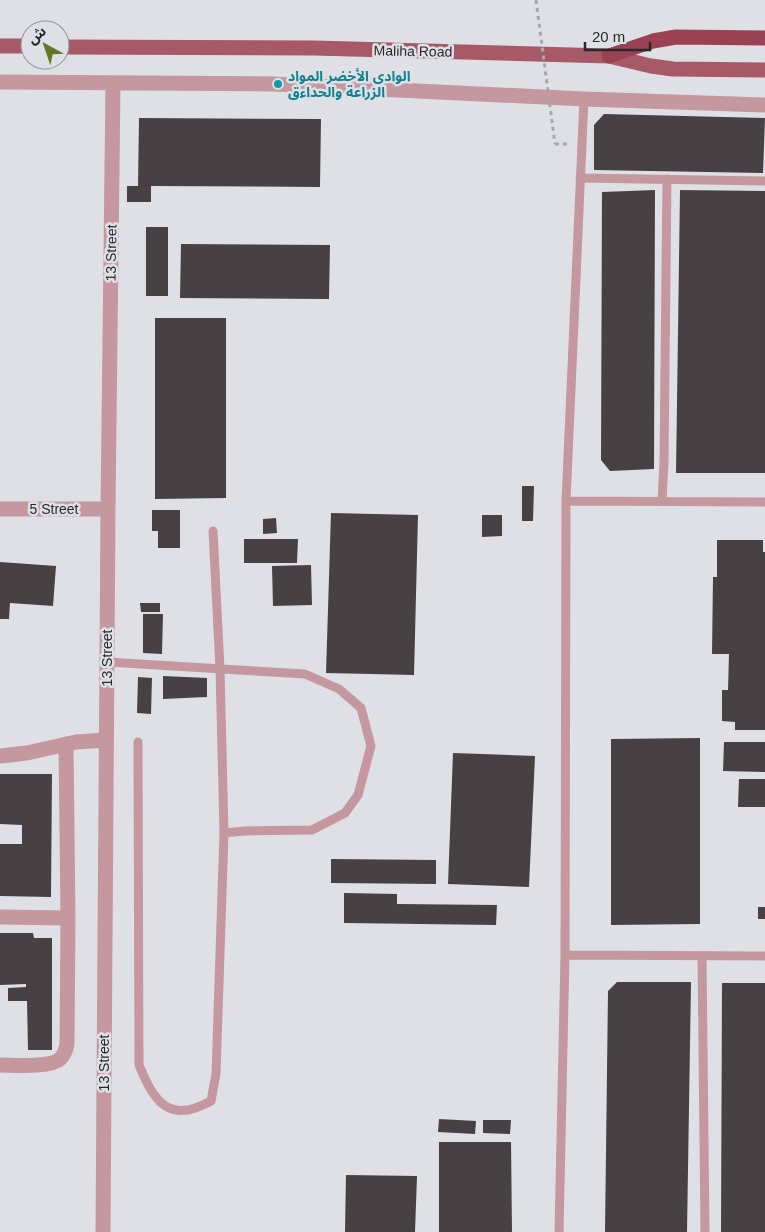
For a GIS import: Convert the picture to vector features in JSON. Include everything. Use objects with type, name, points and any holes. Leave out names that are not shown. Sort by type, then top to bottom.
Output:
[{"type":"highway","points":[[609,56],[653,40],[676,37],[765,38]]},
{"type":"main road","points":[[0,46],[20,46]]},
{"type":"main road","name":"Maliha Road","points":[[70,47],[314,48],[609,56],[673,69],[765,70]]},
{"type":"street","points":[[0,82],[274,84],[765,105]]},
{"type":"street","name":"13 Street","points":[[103,1232],[108,509],[114,84]]},
{"type":"street","name":"5 Street","points":[[0,509],[108,509]]},
{"type":"street","points":[[0,756],[28,753],[76,742],[106,740]]},
{"type":"street","points":[[0,1065],[45,1065],[53,1063],[60,1059],[65,1052],[67,1044],[66,744]]},
{"type":"street","points":[[0,917],[68,918]]},
{"type":"lane","points":[[559,1232],[565,955],[566,500],[584,98]]},
{"type":"lane","points":[[580,178],[765,181]]},
{"type":"lane","points":[[662,501],[667,179]]},
{"type":"lane","points":[[566,500],[765,502]]},
{"type":"lane","points":[[138,742],[139,1065],[153,1094],[168,1108],[180,1112],[198,1108],[211,1101],[216,1074],[224,833],[220,669],[213,531]]},
{"type":"lane","points":[[107,662],[305,674],[339,689],[361,708],[371,746],[358,795],[345,813],[312,830],[224,833]]},
{"type":"lane","points":[[565,955],[765,956]]},
{"type":"lane","points":[[702,956],[705,1232]]},
{"type":"path","points":[[536,0],[555,144]]},
{"type":"building","points":[[604,114],[765,118],[763,173],[594,170],[594,125]]},
{"type":"building","points":[[139,118],[321,119],[320,187],[151,186],[151,202],[127,202],[127,186],[138,186]]},
{"type":"building","points":[[655,190],[654,469],[610,471],[601,460],[602,192]]},
{"type":"building","points":[[680,190],[765,191],[765,473],[676,473]]},
{"type":"building","points":[[146,227],[168,227],[168,296],[146,296]]},
{"type":"building","points":[[181,244],[330,245],[329,299],[180,298]]},
{"type":"building","points":[[155,318],[226,318],[226,498],[155,499]]},
{"type":"building","points":[[522,486],[534,486],[533,521],[522,521]]},
{"type":"building","points":[[152,510],[180,510],[180,548],[158,548],[158,531],[152,531]]},
{"type":"building","points":[[331,513],[418,515],[414,675],[326,673]]},
{"type":"building","points":[[482,515],[502,515],[502,536],[482,537]]},
{"type":"building","points":[[276,518],[277,533],[263,534],[263,519]]},
{"type":"building","points":[[244,539],[298,539],[297,563],[244,563]]},
{"type":"building","points":[[717,540],[763,540],[763,552],[765,552],[765,730],[735,730],[735,722],[722,721],[722,690],[728,690],[729,654],[712,654],[713,577],[717,577]]},
{"type":"building","points":[[0,562],[56,566],[53,606],[10,603],[9,619],[0,619]]},
{"type":"building","points":[[311,565],[312,605],[273,606],[272,566]]},
{"type":"building","points":[[140,603],[160,603],[160,612],[141,612]]},
{"type":"building","points":[[143,614],[163,614],[162,654],[143,653]]},
{"type":"building","points":[[163,676],[207,678],[207,697],[163,699]]},
{"type":"building","points":[[138,677],[152,678],[151,714],[137,713]]},
{"type":"building","points":[[700,738],[700,924],[611,925],[611,739]]},
{"type":"building","points":[[724,742],[765,742],[765,772],[723,771]]},
{"type":"building","points":[[453,753],[535,756],[529,887],[448,884]]},
{"type":"building","points":[[0,774],[52,774],[51,897],[0,896],[0,844],[22,844],[22,825],[0,824]]},
{"type":"building","points":[[739,779],[765,779],[765,807],[738,807]]},
{"type":"building","points":[[331,859],[436,860],[436,884],[331,883]]},
{"type":"building","points":[[344,893],[397,894],[397,904],[497,905],[496,925],[344,923]]},
{"type":"building","points":[[758,907],[765,907],[765,919],[758,919]]},
{"type":"building","points":[[0,933],[33,933],[34,938],[52,938],[52,1050],[28,1050],[27,1001],[8,1001],[8,988],[26,987],[26,984],[0,985]]},
{"type":"building","points":[[617,982],[691,982],[687,1232],[605,1232],[608,991]]},
{"type":"building","points":[[722,983],[765,983],[765,1232],[721,1232]]},
{"type":"building","points":[[439,1119],[476,1121],[475,1134],[438,1132]]},
{"type":"building","points":[[483,1120],[511,1120],[510,1134],[483,1133]]},
{"type":"building","points":[[439,1142],[511,1142],[512,1232],[439,1232]]},
{"type":"building","points":[[346,1175],[417,1176],[415,1232],[345,1232]]},
{"type":"place","name":"الوادى الأخضر المواد الزراعة والحداءق","points":[[278,84]]}]
